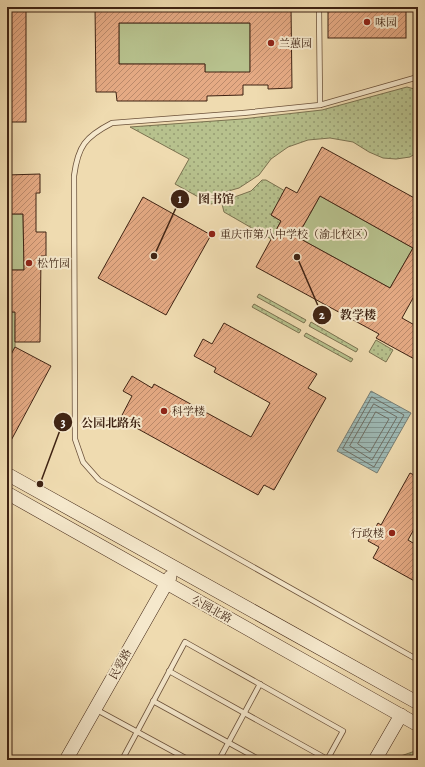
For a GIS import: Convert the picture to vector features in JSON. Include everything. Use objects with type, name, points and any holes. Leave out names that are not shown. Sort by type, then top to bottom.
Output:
[{"type":"main road","name":"公园北路","points":[[7,474],[418,703]]},
{"type":"main road","name":"公园北路","points":[[7,493],[418,724]]},
{"type":"main road","name":"民爱路","points":[[66,760],[166,583],[176,569]]},
{"type":"main road","points":[[375,760],[401,715]]},
{"type":"lane","points":[[319,7],[320,105]]},
{"type":"lane","points":[[418,77],[320,105],[243,113],[112,123],[98,130],[84,142],[76,157],[74,176],[75,439],[83,462],[99,480],[418,660]]},
{"type":"lane","points":[[122,760],[169,671],[185,642],[343,731],[327,760],[169,671]]},
{"type":"lane","points":[[219,760],[260,684]]},
{"type":"lane","points":[[154,701],[260,760]]},
{"type":"lane","points":[[95,709],[189,760]]},
{"type":"green space","points":[[119,23],[250,23],[250,74],[220,72],[220,74],[205,74],[205,64],[119,64]]},
{"type":"green space","points":[[407,87],[418,90],[418,152],[410,157],[396,159],[383,158],[369,152],[353,142],[330,138],[308,140],[288,147],[271,159],[259,175],[239,188],[225,192],[215,203],[211,204],[175,184],[189,159],[130,127],[242,119],[322,110]]},
{"type":"green space","points":[[262,180],[266,180],[285,191],[271,215],[281,221],[271,239],[224,212],[222,204],[229,199],[251,191]]},
{"type":"green space","points":[[320,196],[413,248],[390,288],[297,237]]},
{"type":"green space","points":[[7,214],[23,214],[24,270],[7,270]]},
{"type":"green space","points":[[259,294],[306,320],[304,323],[257,297]]},
{"type":"green space","points":[[254,304],[301,330],[299,333],[252,307]]},
{"type":"green space","points":[[7,312],[19,312],[15,321],[15,347],[7,362]]},
{"type":"green space","points":[[311,322],[358,349],[356,352],[309,326]]},
{"type":"green space","points":[[306,333],[353,359],[351,362],[304,336]]},
{"type":"green space","points":[[376,340],[393,350],[386,362],[369,352]]},
{"type":"green space","points":[[418,750],[418,760],[393,760],[395,758]]},
{"type":"water","points":[[371,391],[411,413],[377,473],[337,451]]},
{"type":"building","name":"兰蕙园","points":[[95,7],[291,7],[292,88],[268,89],[268,85],[243,85],[243,95],[207,96],[207,101],[117,101],[116,92],[96,92]],"holes":[[[119,23],[250,23],[250,72],[205,72],[205,64],[119,64]]]},
{"type":"building","name":"味园","points":[[328,7],[406,7],[406,38],[328,38]]},
{"type":"building","points":[[7,11],[26,11],[26,122],[7,122]]},
{"type":"building","points":[[322,147],[418,200],[418,289],[402,318],[418,327],[418,361],[376,338],[379,334],[256,267],[281,221],[271,215],[286,187],[297,193]],"holes":[[[320,196],[413,248],[390,288],[297,237]]]},
{"type":"building","name":"松竹园","points":[[40,174],[40,193],[36,193],[36,232],[46,232],[46,256],[41,256],[40,342],[15,342],[15,312],[7,312],[7,270],[24,270],[23,214],[7,214],[7,175]]},
{"type":"building","points":[[143,197],[211,235],[166,315],[98,278]]},
{"type":"building","name":"科学楼","points":[[224,323],[317,374],[308,388],[326,398],[274,490],[264,485],[258,495],[120,419],[132,396],[123,391],[132,376],[152,388],[154,384],[251,437],[270,403],[214,372],[216,368],[194,356],[203,339],[212,344]]},
{"type":"building","points":[[15,347],[51,366],[7,448],[7,362]]},
{"type":"building","name":"行政楼","points":[[410,473],[418,477],[418,522],[408,540],[418,546],[418,583],[373,558],[379,547],[368,541],[378,523],[381,525]]},
{"type":"place","name":"味园","points":[[367,22]]},
{"type":"place","name":"兰蕙园","points":[[271,43]]},
{"type":"place","name":"重庆市第八中学校（渝北校区）","points":[[212,234]]},
{"type":"place","name":"图书馆","points":[[154,256]]},
{"type":"place","name":"教学楼","points":[[297,257]]},
{"type":"place","name":"松竹园","points":[[29,263]]},
{"type":"place","name":"科学楼","points":[[164,411]]},
{"type":"place","name":"公园北路东","points":[[40,484]]},
{"type":"place","name":"行政楼","points":[[392,533]]}]
